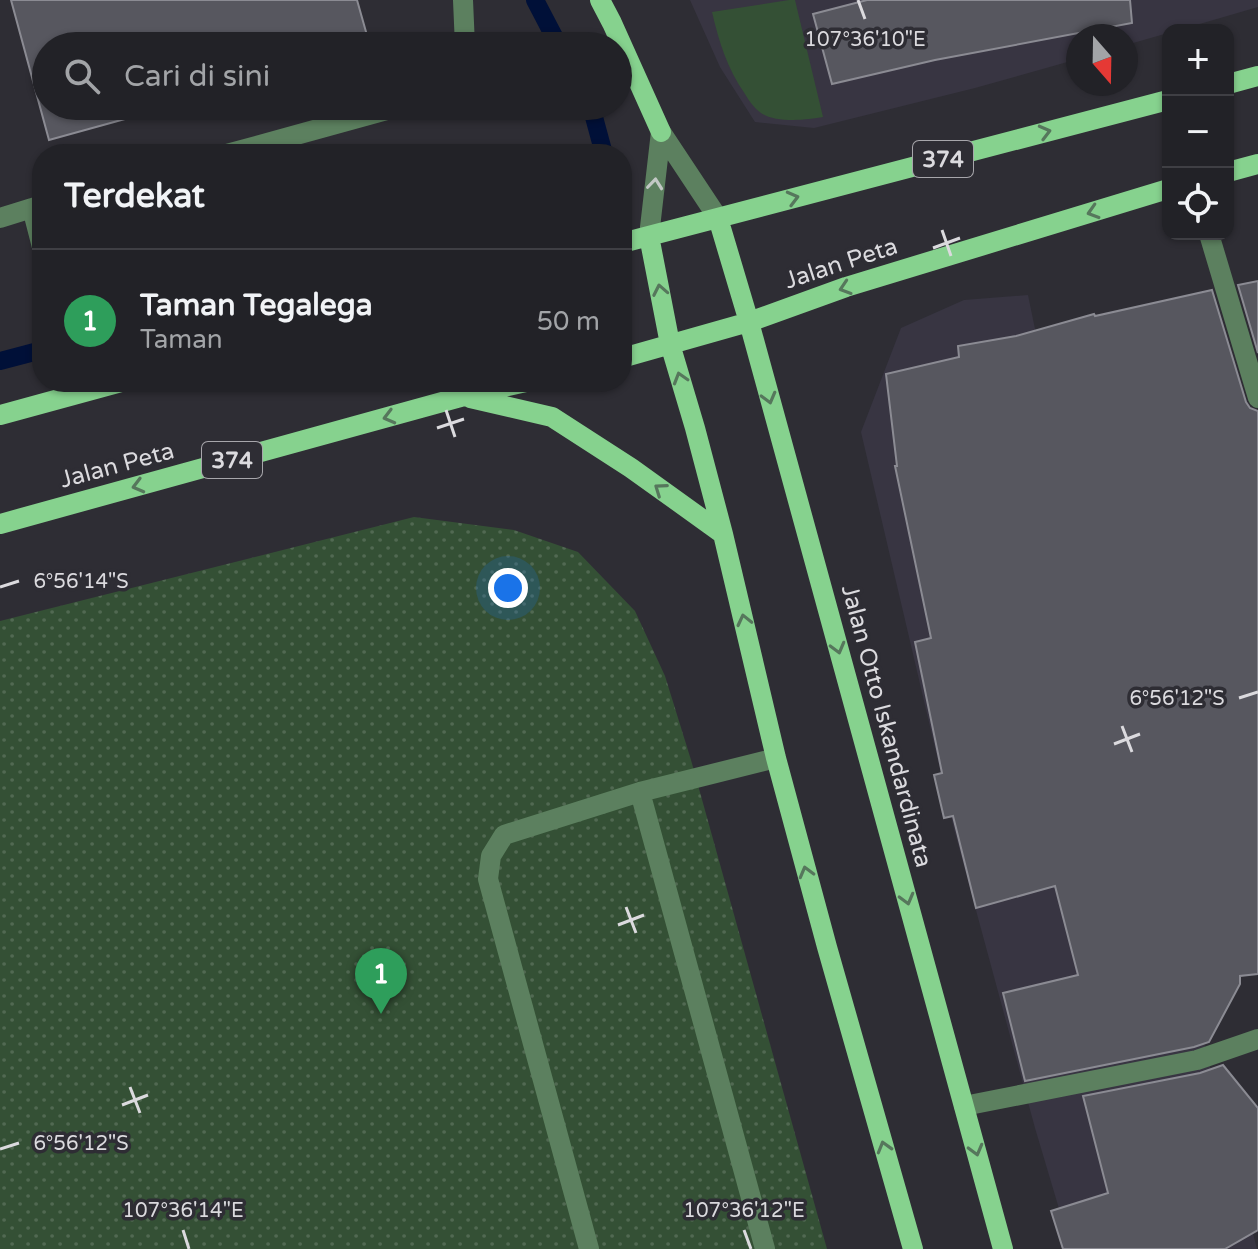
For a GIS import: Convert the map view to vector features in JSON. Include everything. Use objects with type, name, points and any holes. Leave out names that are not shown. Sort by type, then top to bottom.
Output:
[{"type":"main road","points":[[600,0],[616,32]]},
{"type":"main road","points":[[632,67],[661,132]]},
{"type":"main road","points":[[1234,82],[1258,76]]},
{"type":"main road","name":"374","points":[[632,240],[1162,102]]},
{"type":"main road","points":[[1234,170],[1258,164]]},
{"type":"main road","name":"Jalan Peta","points":[[632,355],[749,322],[846,287],[1162,191]]},
{"type":"main road","name":"Jalan Otto Iskandardinata","points":[[718,218],[1003,1249]]},
{"type":"main road","points":[[649,236],[670,344],[723,534],[776,758],[913,1249]]},
{"type":"main road","points":[[0,415],[67,392]]},
{"type":"main road","name":"Jalan Peta","points":[[0,524],[482,392]]},
{"type":"main road","points":[[464,396],[552,417],[631,468],[723,534]]},
{"type":"street","points":[[463,0],[464,32]]},
{"type":"street","points":[[263,144],[350,120]]},
{"type":"street","points":[[661,132],[718,218]]},
{"type":"street","points":[[649,236],[661,132]]},
{"type":"street","points":[[0,218],[32,208]]},
{"type":"street","points":[[1211,240],[1258,398]]},
{"type":"street","points":[[589,1249],[488,879],[491,856],[504,835],[640,792],[776,758]]},
{"type":"street","points":[[640,792],[765,1249]]},
{"type":"street","points":[[964,1106],[1197,1060],[1258,1039]]},
{"type":"shaded area","points":[[690,0],[1258,0],[1258,7],[1200,24],[1162,24],[1162,35],[1138,42],[1138,24],[1066,24],[1066,62],[814,128],[755,122],[720,67]]},
{"type":"shaded area","points":[[1028,295],[1058,441],[1193,1000],[1257,1249],[1071,1249],[954,829],[861,432],[901,328],[964,300]]},
{"type":"green space","points":[[795,0],[823,117],[783,119],[758,111],[733,74],[712,12]]},
{"type":"green space","points":[[414,517],[514,530],[578,552],[635,611],[665,676],[691,760],[827,1249],[0,1249],[0,621]]},
{"type":"building","points":[[11,0],[357,0],[366,32],[32,32],[32,77]]},
{"type":"building","points":[[867,0],[1130,0],[1132,23],[1066,24],[1066,35],[935,60],[832,84],[813,14]]},
{"type":"building","points":[[44,120],[121,120],[49,140]]},
{"type":"building","points":[[1258,281],[1258,353],[1238,285]]},
{"type":"building","points":[[1212,290],[1246,402],[1258,411],[1258,974],[1240,976],[1240,984],[1209,1042],[1025,1081],[1003,993],[1078,975],[1055,886],[976,908],[953,816],[944,818],[934,775],[942,773],[915,642],[931,638],[895,466],[886,374],[959,357],[958,346],[1016,336],[1094,314]]},
{"type":"building","points":[[1223,1065],[1258,1108],[1258,1230],[1225,1249],[1063,1249],[1051,1211],[1108,1193],[1083,1096],[1200,1073]]},
{"type":"waterway","points":[[535,0],[552,32]]},
{"type":"waterway","points":[[595,120],[601,144]]},
{"type":"waterway","points":[[0,361],[32,353]]},
{"type":"place","name":"Taman Tegalega","points":[[381,1014]]}]
